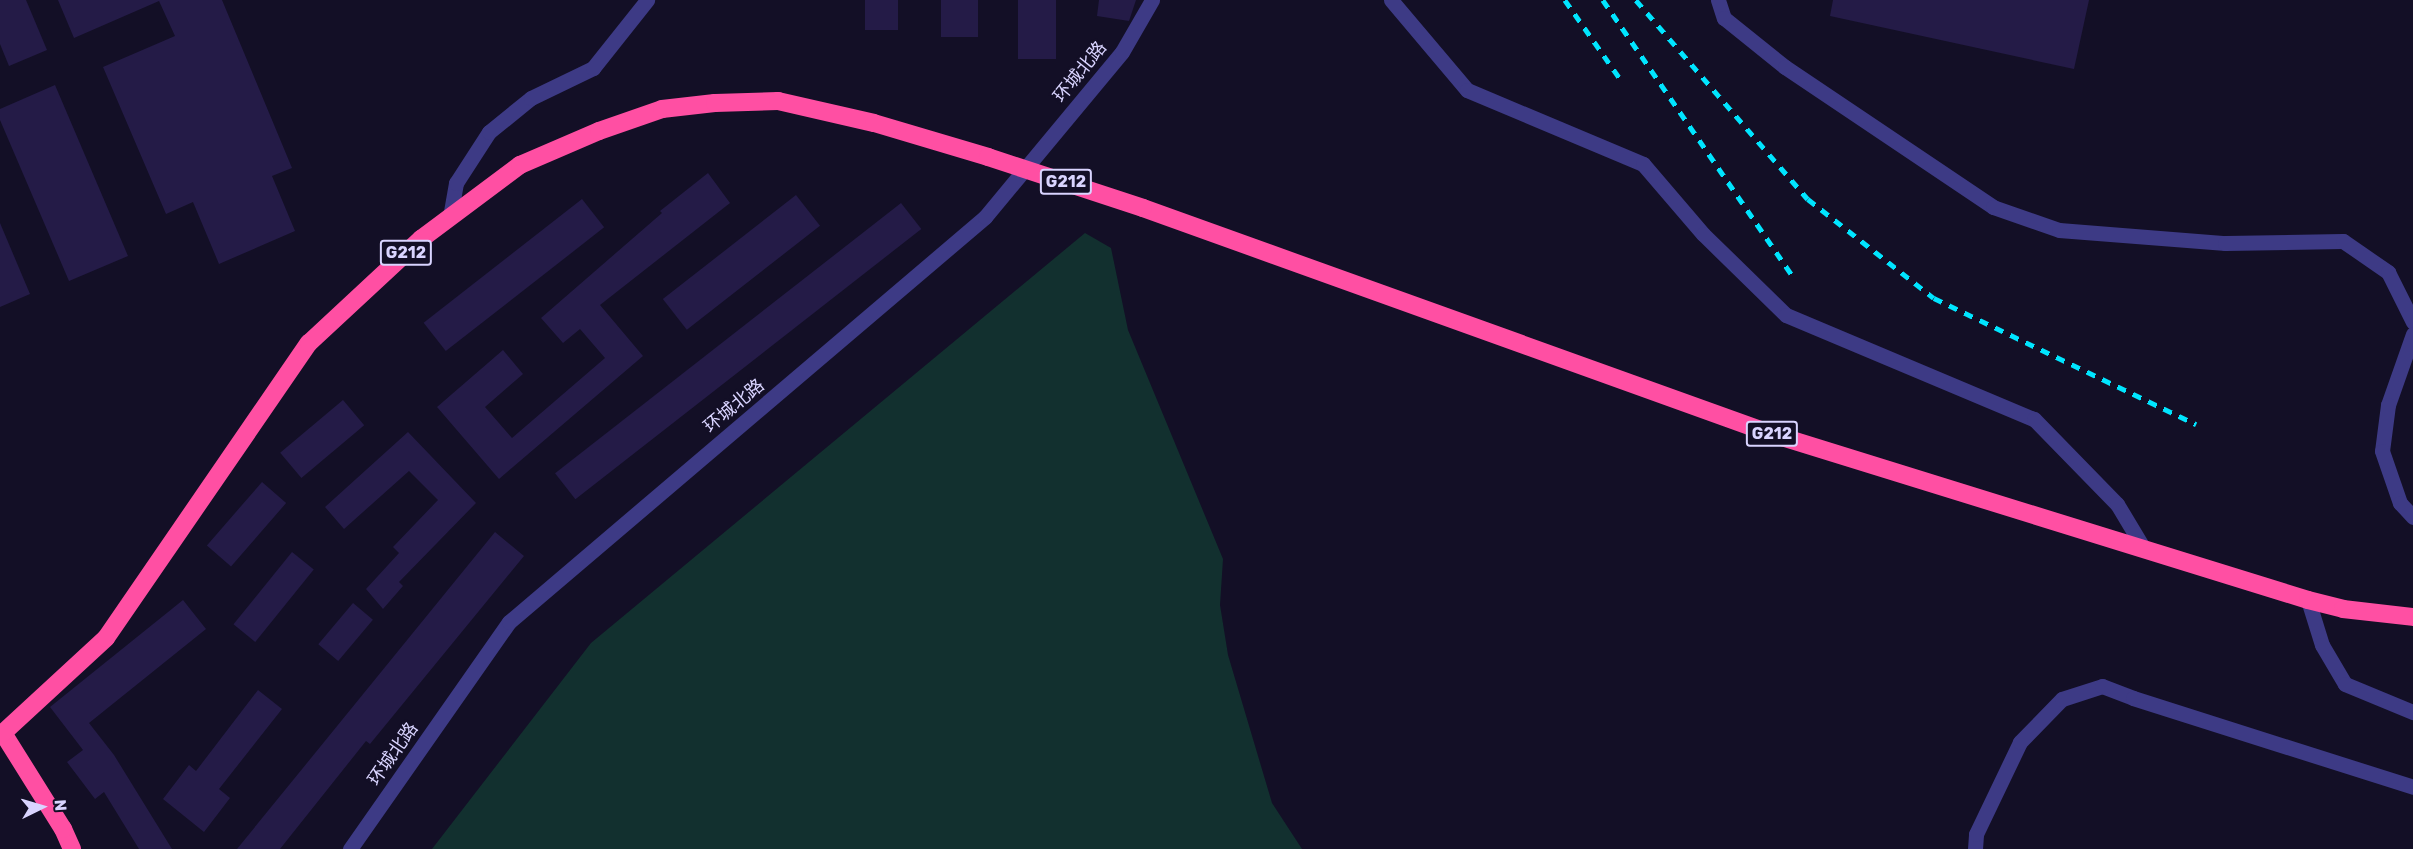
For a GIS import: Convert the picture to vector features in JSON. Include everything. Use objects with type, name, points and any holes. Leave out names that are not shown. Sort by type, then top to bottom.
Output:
[{"type":"highway","name":"G212","points":[[72,849],[63,829],[3,733],[106,638],[309,343],[422,239],[520,165],[599,131],[662,109],[715,103],[778,101],[874,123],[988,157],[1143,208],[1769,433],[2308,600],[2343,609],[2413,617]]},
{"type":"street","points":[[450,217],[456,183],[489,132],[531,98],[593,68],[647,0]]},
{"type":"street","name":"环城北路","points":[[350,849],[509,622],[985,217],[1122,52],[1152,0]]},
{"type":"street","points":[[1391,0],[1467,90],[1643,164],[1703,234],[1786,315],[2034,419],[2117,504],[2144,549]]},
{"type":"street","points":[[1718,0],[1724,18],[1785,67],[1993,207],[2059,230],[2225,243],[2343,241],[2388,272],[2413,322]]},
{"type":"street","points":[[2413,334],[2388,405],[2382,451],[2400,503],[2413,517]]},
{"type":"street","points":[[2308,600],[2322,645],[2345,684],[2413,712]]},
{"type":"street","points":[[1975,849],[1976,834],[2020,742],[2062,699],[2102,686],[2133,699],[2413,787]]},
{"type":"green space","points":[[1085,233],[1111,248],[1128,330],[1223,559],[1220,605],[1228,655],[1272,803],[1302,849],[432,849],[591,643]]},
{"type":"building","points":[[0,0],[26,0],[47,50],[9,66],[0,44]]},
{"type":"building","points":[[58,0],[222,0],[292,168],[272,176],[295,231],[219,264],[193,202],[166,214],[103,67],[175,36],[159,1],[74,38]]},
{"type":"building","points":[[865,0],[898,0],[898,30],[865,30]]},
{"type":"building","points":[[941,0],[978,0],[978,37],[941,37]]},
{"type":"building","points":[[1018,0],[1056,0],[1056,59],[1018,59]]},
{"type":"building","points":[[1099,0],[1136,0],[1129,21],[1097,16]]},
{"type":"building","points":[[1833,0],[2089,0],[2074,69],[1830,16]]},
{"type":"building","points":[[55,85],[128,256],[69,281],[0,120],[0,109]]},
{"type":"building","points":[[708,173],[730,203],[600,305],[643,356],[499,479],[437,407],[503,350],[523,374],[485,407],[512,438],[605,358],[580,329],[563,343],[541,318],[662,213],[660,211]]},
{"type":"building","points":[[796,195],[820,226],[687,330],[663,299]]},
{"type":"building","points":[[582,199],[604,227],[446,351],[424,323]]},
{"type":"building","points":[[901,203],[921,229],[575,499],[555,473]]},
{"type":"building","points":[[0,223],[30,294],[0,307]]},
{"type":"building","points":[[343,400],[364,425],[301,478],[280,453]]},
{"type":"building","points":[[408,432],[476,503],[399,582],[403,586],[383,609],[366,589],[399,553],[393,547],[438,500],[409,471],[344,529],[325,507]]},
{"type":"building","points":[[262,482],[286,503],[231,566],[207,545]]},
{"type":"building","points":[[495,532],[524,556],[370,744],[366,741],[280,849],[237,849]]},
{"type":"building","points":[[292,552],[314,570],[255,642],[233,624]]},
{"type":"building","points":[[183,600],[206,629],[89,723],[114,755],[172,849],[139,849],[104,792],[95,799],[67,762],[83,750],[50,707]]},
{"type":"building","points":[[353,603],[373,620],[338,661],[318,644]]},
{"type":"building","points":[[258,690],[282,709],[219,789],[230,798],[204,832],[163,799],[189,765],[196,771]]},
{"type":"railway","points":[[1565,0],[1621,80]]},
{"type":"railway","points":[[1603,0],[1792,275]]},
{"type":"railway","points":[[1636,0],[1808,199],[1934,298],[2196,424]]}]
